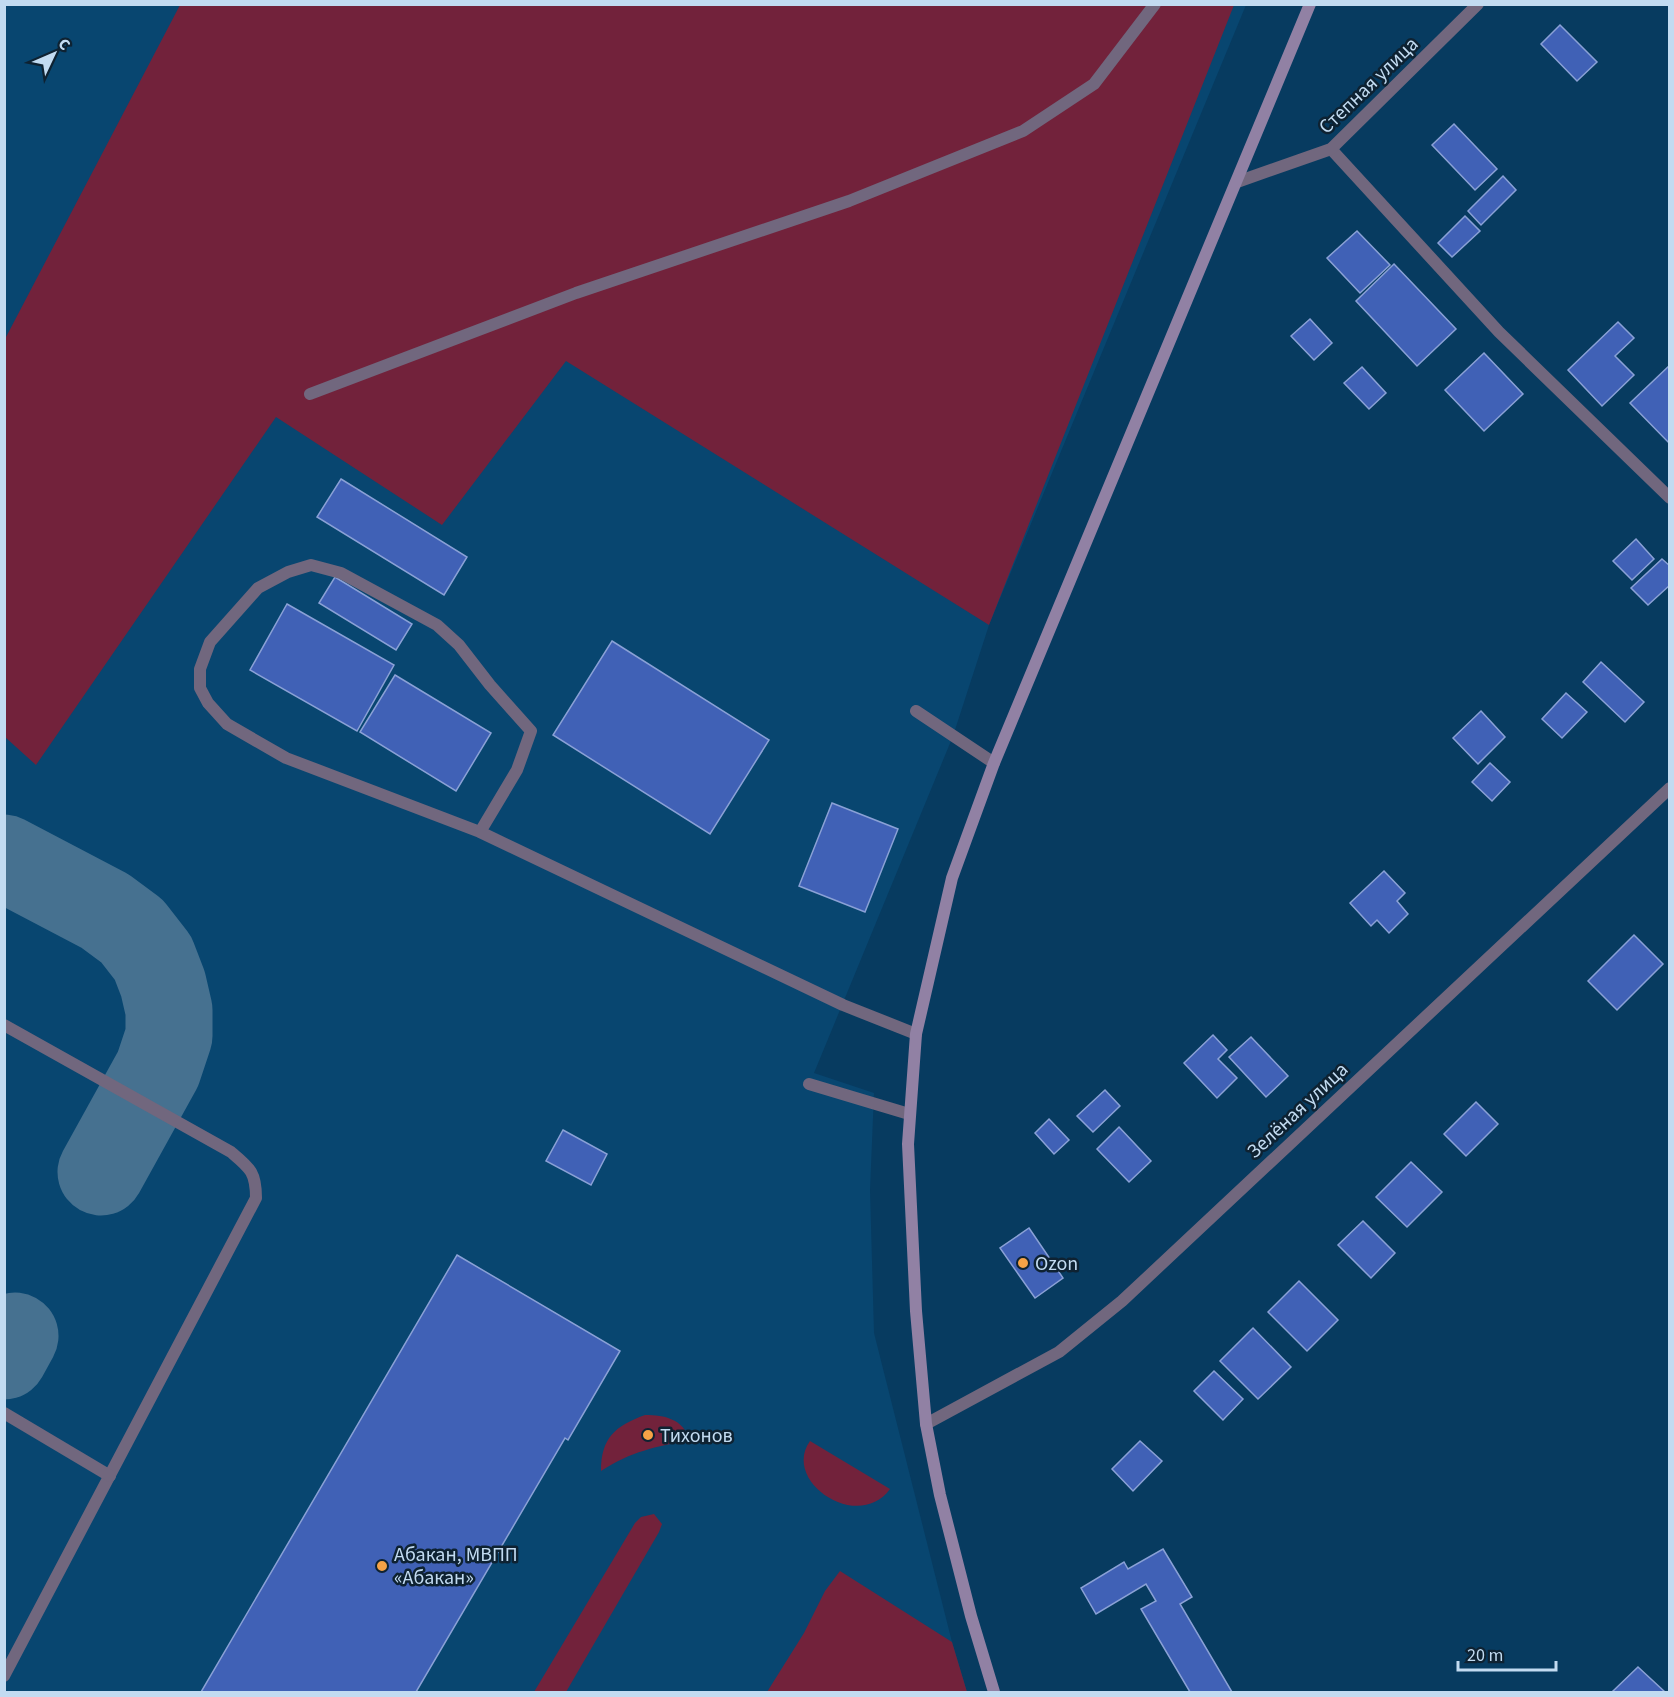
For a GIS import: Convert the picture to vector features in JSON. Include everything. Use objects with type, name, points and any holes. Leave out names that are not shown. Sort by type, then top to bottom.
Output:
[{"type":"main road","points":[[994,1692],[971,1616],[940,1495],[926,1424],[914,1275],[908,1144],[916,1034],[952,878],[994,763],[1310,4]]},
{"type":"street","points":[[310,394],[576,293],[849,201],[1023,131],[1094,84],[1155,4]]},
{"type":"street","name":"Степная улица","points":[[1237,182],[1331,149],[1478,4]]},
{"type":"street","points":[[1331,149],[1499,332],[1670,498]]},
{"type":"street","points":[[480,832],[517,770],[531,731],[490,686],[459,645],[437,625],[341,573],[311,565],[288,572],[258,588],[210,642],[200,669],[200,688],[208,703],[227,724],[286,758],[480,832],[843,1005],[916,1034]]},
{"type":"street","points":[[916,711],[994,763]]},
{"type":"street","name":"Зелёная улица","points":[[926,1424],[1059,1352],[1122,1301],[1670,788]]},
{"type":"street","points":[[4,1025],[231,1152],[250,1169],[256,1181],[256,1198],[4,1676]]},
{"type":"street","points":[[809,1084],[909,1114]]},
{"type":"street","points":[[4,1413],[110,1476]]},
{"type":"shaded area","points":[[5,5],[1246,5],[989,625],[953,736],[814,1073],[874,1093],[870,1190],[874,1333],[952,1642],[967,1692],[5,1692]]},
{"type":"shaded area","points":[[180,5],[1234,5],[989,625],[566,361],[442,525],[276,417],[36,765],[5,737],[5,339]]},
{"type":"shaded area","points":[[645,1415],[666,1417],[678,1423],[690,1440],[634,1454],[601,1471],[604,1450],[612,1435],[625,1424]]},
{"type":"shaded area","points":[[810,1441],[890,1489],[876,1501],[860,1506],[843,1504],[827,1496],[814,1485],[806,1472],[804,1456]]},
{"type":"shaded area","points":[[654,1514],[662,1524],[659,1532],[566,1692],[534,1692],[635,1523],[641,1517]]},
{"type":"shaded area","points":[[840,1571],[952,1642],[967,1692],[767,1692],[804,1633],[825,1591]]},
{"type":"building","points":[[1560,25],[1597,62],[1577,81],[1541,44]]},
{"type":"building","points":[[1454,124],[1497,169],[1475,190],[1432,145]]},
{"type":"building","points":[[1503,176],[1516,190],[1481,225],[1468,211]]},
{"type":"building","points":[[1465,216],[1480,231],[1452,257],[1438,243]]},
{"type":"building","points":[[1357,231],[1390,265],[1360,293],[1327,258]]},
{"type":"building","points":[[1394,264],[1456,329],[1417,366],[1356,301]]},
{"type":"building","points":[[1310,319],[1332,343],[1314,360],[1291,336]]},
{"type":"building","points":[[1618,322],[1634,338],[1615,356],[1634,375],[1602,406],[1568,370]]},
{"type":"building","points":[[1484,353],[1523,394],[1484,431],[1445,390]]},
{"type":"building","points":[[1670,365],[1670,444],[1630,403]]},
{"type":"building","points":[[1362,367],[1386,393],[1369,409],[1344,383]]},
{"type":"building","points":[[341,479],[467,557],[444,595],[317,517]]},
{"type":"building","points":[[1636,539],[1654,559],[1632,580],[1613,561]]},
{"type":"building","points":[[1662,559],[1670,566],[1670,585],[1648,605],[1631,588]]},
{"type":"building","points":[[335,577],[412,624],[396,650],[319,603]]},
{"type":"building","points":[[287,604],[394,665],[357,731],[250,670]]},
{"type":"building","points":[[612,641],[769,740],[710,834],[553,735]]},
{"type":"building","points":[[1601,662],[1644,702],[1625,722],[1583,682]]},
{"type":"building","points":[[395,675],[491,733],[456,791],[360,732]]},
{"type":"building","points":[[1566,693],[1587,712],[1562,738],[1542,719]]},
{"type":"building","points":[[1481,711],[1505,737],[1478,764],[1453,738]]},
{"type":"building","points":[[1490,763],[1510,782],[1492,801],[1472,782]]},
{"type":"building","points":[[832,803],[898,829],[865,912],[799,886]]},
{"type":"building","points":[[1384,871],[1405,893],[1397,901],[1408,914],[1389,933],[1377,920],[1371,926],[1350,903]]},
{"type":"building","points":[[1634,935],[1663,964],[1617,1010],[1588,981]]},
{"type":"building","points":[[1213,1035],[1227,1050],[1218,1059],[1237,1078],[1217,1098],[1184,1063]]},
{"type":"building","points":[[1251,1037],[1288,1076],[1266,1097],[1229,1057]]},
{"type":"building","points":[[1105,1090],[1120,1106],[1093,1132],[1077,1116]]},
{"type":"building","points":[[1476,1102],[1498,1124],[1466,1156],[1444,1134]]},
{"type":"building","points":[[1049,1119],[1069,1140],[1054,1154],[1035,1133]]},
{"type":"building","points":[[1119,1127],[1151,1161],[1129,1182],[1097,1149]]},
{"type":"building","points":[[563,1130],[607,1154],[591,1185],[546,1161]]},
{"type":"building","points":[[1411,1162],[1442,1192],[1407,1227],[1376,1197]]},
{"type":"building","points":[[1363,1221],[1395,1253],[1371,1278],[1338,1245]]},
{"type":"building","points":[[1029,1228],[1063,1278],[1035,1298],[1000,1248]]},
{"type":"building","name":"Абакан, МВПП «Абакан»","points":[[457,1255],[620,1351],[568,1440],[565,1438],[416,1692],[201,1692]]},
{"type":"building","points":[[1299,1281],[1338,1320],[1307,1351],[1268,1312]]},
{"type":"building","points":[[1253,1328],[1291,1367],[1258,1399],[1220,1361]]},
{"type":"building","points":[[1214,1371],[1243,1399],[1223,1420],[1194,1391]]},
{"type":"building","points":[[1140,1441],[1162,1461],[1133,1491],[1112,1469]]},
{"type":"building","points":[[1163,1549],[1192,1597],[1180,1604],[1232,1692],[1190,1692],[1141,1609],[1156,1601],[1146,1584],[1096,1614],[1081,1588],[1124,1562],[1128,1569]]},
{"type":"building","points":[[1638,1667],[1665,1692],[1612,1692]]},
{"type":"taxiway","points":[[4,858],[105,911],[132,931],[153,958],[163,984],[169,1010],[169,1036],[158,1069],[101,1172]]},
{"type":"taxiway","points":[[4,1356],[15,1336]]},
{"type":"place","name":"Ozon","points":[[1023,1263]]},
{"type":"place","name":"Тихонов","points":[[648,1435]]},
{"type":"place","name":"Абакан, МВПП «Абакан»","points":[[382,1566]]}]
